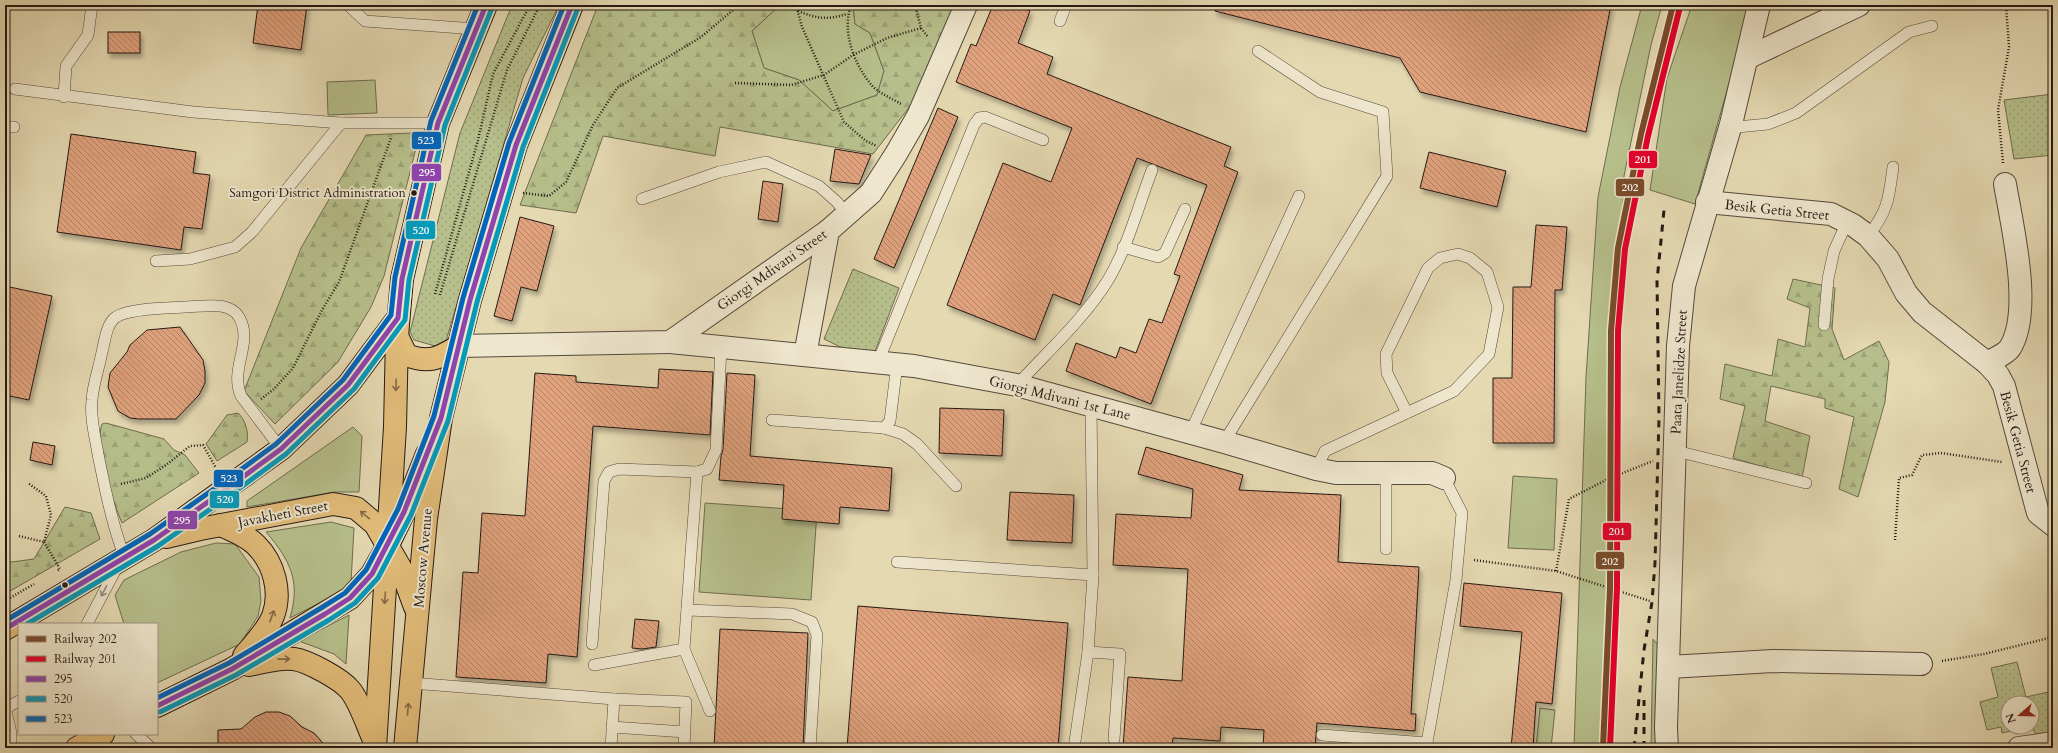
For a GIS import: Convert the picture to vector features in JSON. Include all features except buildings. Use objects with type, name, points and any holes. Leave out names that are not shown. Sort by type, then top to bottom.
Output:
[{"type":"main road","points":[[375,745],[388,545],[398,327],[402,278],[438,123],[486,5]]},
{"type":"main road","name":"Moscow Avenue","points":[[405,748],[426,519],[441,418],[470,300],[516,144],[572,5]]},
{"type":"main road","points":[[398,327],[406,355],[418,359],[430,360],[442,356],[459,346]]},
{"type":"main road","name":"Javakheti Street","points":[[5,630],[154,540],[281,449],[348,385],[398,327]]},
{"type":"main road","points":[[159,704],[232,669],[350,598],[372,574],[388,545],[404,512],[441,418]]},
{"type":"main road","name":"Javakheti Street","points":[[154,540],[221,525],[333,504],[356,508],[375,524],[388,545],[401,569],[410,591],[418,618]]},
{"type":"main road","points":[[221,525],[255,544],[266,557],[276,586],[273,616],[264,632],[232,669]]},
{"type":"main road","points":[[232,669],[272,660],[295,659],[323,671],[339,680],[351,690],[375,745]]},
{"type":"main road","points":[[76,748],[102,735]]},
{"type":"street","name":"Giorgi Mdivani Street","points":[[670,342],[828,231],[870,193],[896,154],[918,116],[944,59],[966,5]]},
{"type":"street","name":"Paata Janelidze Street","points":[[1667,748],[1666,728],[1671,617],[1678,346],[1684,286],[1707,202],[1731,124],[1760,5]]},
{"type":"street","points":[[1747,58],[1859,5]]},
{"type":"street","points":[[1987,363],[2010,349],[2020,323],[2018,269],[2005,184]]},
{"type":"street","name":"Besik Getia Street","points":[[1707,202],[1831,214],[1847,222],[1868,236],[1888,258],[1906,292],[1922,312],[1987,363],[1998,375],[2004,386],[2038,513],[2053,525]]},
{"type":"street","points":[[805,355],[828,231]]},
{"type":"street","points":[[459,346],[670,342]]},
{"type":"street","name":"Giorgi Mdivani 1st Lane","points":[[670,342],[887,363],[1017,385],[1190,432],[1316,469],[1336,473],[1432,474],[1444,478]]},
{"type":"street","points":[[1669,667],[1773,661],[1921,664]]},
{"type":"street","points":[[2019,748],[2053,743]]},
{"type":"lane","points":[[64,97],[66,66],[88,35],[92,5]]},
{"type":"lane","points":[[348,5],[365,21],[476,29]]},
{"type":"lane","points":[[1060,21],[1066,5]]},
{"type":"lane","points":[[1731,124],[1737,127],[1768,124],[1796,113],[1909,32],[1932,26]]},
{"type":"lane","points":[[1224,442],[1387,176],[1383,112],[1320,92],[1258,51]]},
{"type":"lane","points":[[16,90],[193,112],[341,123],[438,123]]},
{"type":"lane","points":[[884,428],[890,421],[887,363],[974,126],[979,118],[985,117],[1043,140]]},
{"type":"lane","points":[[156,261],[190,259],[235,247],[252,232],[341,123]]},
{"type":"lane","points":[[642,199],[719,172],[766,162],[819,186],[847,215]]},
{"type":"lane","points":[[1868,236],[1880,221],[1889,197],[1893,167]]},
{"type":"lane","points":[[1017,385],[1096,297],[1109,278],[1123,247],[1152,170]]},
{"type":"lane","points":[[1190,432],[1299,196]]},
{"type":"lane","points":[[1123,247],[1158,257],[1162,256],[1165,253],[1185,209]]},
{"type":"lane","points":[[1824,325],[1828,279],[1834,250],[1847,222]]},
{"type":"lane","points":[[1316,469],[1325,451],[1407,413],[1454,391],[1488,354],[1498,307],[1488,272],[1470,258],[1458,254],[1440,258],[1428,268],[1386,354],[1387,373],[1407,413]]},
{"type":"lane","points":[[88,623],[122,558],[104,485],[92,423],[92,400],[108,328],[115,317],[127,312],[221,306],[234,312],[242,323],[244,342],[236,374],[237,387],[281,449]]},
{"type":"lane","points":[[592,644],[604,481],[609,472],[619,469],[697,472],[707,469],[716,450],[721,347]]},
{"type":"lane","points":[[1074,748],[1088,652],[1093,575],[1091,405]]},
{"type":"lane","points":[[772,420],[884,428],[903,434],[917,444],[956,486]]},
{"type":"lane","points":[[1676,456],[1806,483]]},
{"type":"lane","points":[[697,472],[684,649],[710,711]]},
{"type":"lane","points":[[1386,473],[1386,549]]},
{"type":"lane","points":[[1322,735],[1426,745],[1456,580],[1462,513],[1444,478]]},
{"type":"lane","points":[[897,562],[1093,575]]},
{"type":"lane","points":[[687,610],[792,614],[812,622],[817,635],[810,748]]},
{"type":"lane","points":[[594,664],[684,649]]},
{"type":"lane","points":[[1088,652],[1120,654],[1114,739]]},
{"type":"lane","points":[[411,683],[614,699],[686,702],[684,748]]},
{"type":"lane","points":[[611,748],[614,699]]},
{"type":"lane","points":[[11,748],[11,733],[5,708],[18,702]]},
{"type":"lane","points":[[612,727],[685,732]]},
{"type":"lane","points":[[137,735],[151,748]]},
{"type":"path","points":[[435,294],[478,140],[494,74],[530,5]]},
{"type":"path","points":[[440,295],[507,70],[540,5]]},
{"type":"path","points":[[520,193],[549,196],[566,182],[592,125],[617,88],[701,37],[739,5]]},
{"type":"path","points":[[796,5],[802,27],[844,122],[866,141],[896,154]]},
{"type":"path","points":[[851,5],[847,17],[853,55],[870,84],[918,116]]},
{"type":"path","points":[[915,5],[921,28],[944,59]]},
{"type":"path","points":[[2005,184],[1998,110],[2009,48],[2006,5]]},
{"type":"path","points":[[798,11],[815,18],[830,19],[848,14]]},
{"type":"path","points":[[735,83],[791,85],[824,75],[853,55],[888,38],[921,28]]},
{"type":"path","points":[[250,407],[274,389],[293,368],[322,310],[339,282],[388,146],[399,123]]},
{"type":"path","points":[[104,485],[121,484],[146,478],[166,465],[190,446],[203,445],[216,468]]},
{"type":"path","points":[[1896,540],[1899,478],[1912,475],[1922,456],[1941,453],[2024,465]]},
{"type":"path","points":[[1556,571],[1569,499],[1610,478],[1658,458],[1676,456]]},
{"type":"path","points":[[28,484],[46,496],[51,515],[44,542],[60,569]]},
{"type":"path","points":[[19,536],[44,542]]},
{"type":"path","points":[[1458,558],[1556,571],[1652,602],[1671,617]]},
{"type":"path","points":[[1921,664],[1984,654],[2053,637]]},
{"type":"green space","points":[[512,5],[559,5],[523,78],[446,341],[435,346],[414,340],[410,332],[460,133]]},
{"type":"green space","points":[[598,5],[638,5],[638,7],[664,5],[780,5],[752,31],[764,68],[799,80],[833,111],[877,95],[884,71],[870,33],[855,24],[853,5],[956,5],[918,96],[873,154],[720,127],[715,156],[603,136],[576,213],[520,205]]},
{"type":"green space","points":[[780,5],[853,5],[855,24],[870,33],[884,71],[877,95],[833,111],[799,80],[764,68],[752,31]]},
{"type":"green space","points":[[1642,5],[1662,5],[1651,45],[1624,176],[1617,369],[1619,555],[1612,678],[1604,748],[1574,748],[1586,377],[1598,197],[1620,87]]},
{"type":"green space","points":[[1692,5],[1751,5],[1695,204],[1650,190],[1667,78]]},
{"type":"green space","points":[[375,80],[377,113],[328,115],[327,82]]},
{"type":"green space","points":[[2053,94],[2053,155],[2014,159],[2004,100]]},
{"type":"green space","points":[[412,133],[417,144],[384,276],[371,307],[338,362],[275,424],[244,391],[301,248],[366,135]]},
{"type":"green space","points":[[853,269],[899,288],[871,362],[824,339]]},
{"type":"green space","points":[[1793,279],[1835,288],[1832,329],[1844,360],[1879,341],[1889,362],[1885,402],[1858,497],[1839,489],[1854,417],[1825,408],[1825,399],[1771,386],[1765,421],[1810,436],[1802,478],[1733,458],[1745,406],[1720,399],[1725,364],[1772,376],[1778,339],[1805,347],[1810,308],[1787,299]]},
{"type":"green space","points":[[238,413],[246,426],[247,442],[217,461],[206,444],[227,415]]},
{"type":"green space","points":[[106,423],[164,439],[174,450],[185,455],[199,473],[122,523],[114,502],[102,459],[100,433],[102,424]]},
{"type":"green space","points":[[353,427],[362,436],[359,492],[335,492],[247,507],[247,501]]},
{"type":"green space","points":[[1513,476],[1557,479],[1554,550],[1508,548]]},
{"type":"green space","points":[[705,503],[817,511],[811,600],[699,592]]},
{"type":"green space","points":[[65,507],[91,513],[100,539],[5,594],[5,560],[12,562],[34,559]]},
{"type":"green space","points":[[331,522],[354,528],[351,582],[337,594],[290,618],[293,605],[294,582],[287,562],[266,532]]},
{"type":"green space","points":[[216,543],[235,544],[259,577],[261,601],[258,616],[240,644],[158,683],[158,623],[124,623],[115,595],[124,580],[181,552]]},
{"type":"green space","points":[[349,615],[346,664],[334,654],[299,641]]},
{"type":"green space","points":[[1653,639],[1658,645],[1661,748],[1651,748]]},
{"type":"green space","points":[[2017,662],[2025,695],[2000,695],[2000,727],[1987,730],[1980,702],[1998,697],[1991,668]]},
{"type":"green space","points":[[2053,691],[2053,731],[2040,734],[2040,695],[2035,695]]},
{"type":"green space","points":[[1540,708],[1555,710],[1551,748],[1536,748]]},
{"type":"railway","points":[[1634,748],[1644,650],[1652,602],[1655,563],[1659,418],[1657,281],[1664,210]]},
{"type":"railway","points":[[1644,700],[1644,748]]},
{"type":"rail line","name":"202","points":[[1603,748],[1610,588],[1611,331],[1618,248],[1641,134],[1673,5]]},
{"type":"rail line","name":"201","points":[[1610,748],[1617,588],[1618,331],[1625,249],[1648,136],[1680,7]]},
{"type":"transit line","name":"523","points":[[5,621],[150,534],[221,484],[276,444],[343,380],[391,315],[395,277],[431,121],[478,5]]},
{"type":"transit line","name":"295","points":[[5,629],[154,540],[225,490],[281,449],[348,385],[398,318],[402,279],[438,123],[486,5]]},
{"type":"transit line","name":"523","points":[[158,698],[229,663],[321,608],[345,593],[366,570],[398,509],[434,416],[463,298],[509,143],[564,5]]},
{"type":"transit line","name":"295","points":[[158,706],[232,669],[325,614],[350,598],[372,574],[404,512],[441,418],[470,300],[516,145],[572,5]]},
{"type":"transit line","name":"520","points":[[29,623],[158,546],[229,496],[286,454],[354,389],[405,320],[409,280],[445,125],[492,8]]},
{"type":"transit line","name":"520","points":[[160,712],[236,675],[329,620],[355,603],[378,578],[411,515],[448,421],[477,302],[523,147],[578,8]]},
{"type":"place","name":"Samgori District Administration","points":[[414,193]]}]
